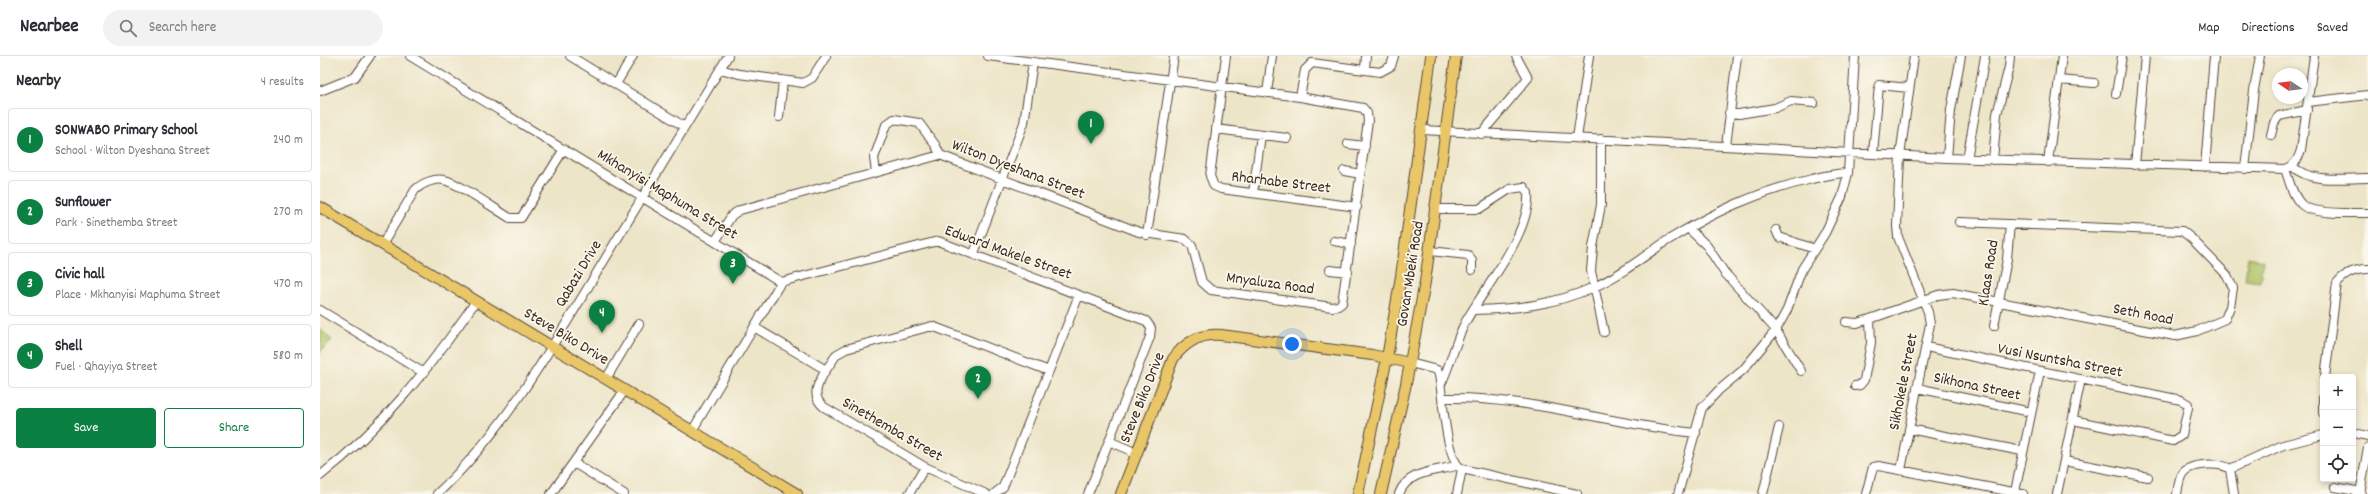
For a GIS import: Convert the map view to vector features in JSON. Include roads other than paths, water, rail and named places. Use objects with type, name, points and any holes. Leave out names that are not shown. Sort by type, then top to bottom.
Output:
[{"type":"main road","name":"Govan Mbeki Road","points":[[1358,494],[1387,358],[1406,245],[1432,56]]},
{"type":"main road","name":"Govan Mbeki Road","points":[[1381,494],[1410,363],[1430,251],[1456,56]]},
{"type":"main road","name":"Steve Biko Drive","points":[[320,207],[797,494]]},
{"type":"main road","name":"Steve Biko Drive","points":[[1121,494],[1134,451],[1173,358],[1190,342],[1215,334],[1387,358],[1410,363]]},
{"type":"street","points":[[320,91],[355,77],[370,56]]},
{"type":"street","name":"Mkhanyisi Maphuma Street","points":[[410,56],[716,240],[781,282]]},
{"type":"street","points":[[570,56],[685,127]]},
{"type":"street","points":[[616,84],[633,56]]},
{"type":"street","name":"Qabazi Drive","points":[[437,494],[463,467],[500,423],[552,346],[728,56]]},
{"type":"street","points":[[720,69],[739,74],[808,82],[826,56]]},
{"type":"street","name":"Mnyaluza Road","points":[[988,56],[1300,97],[1363,108],[1367,113],[1368,122],[1348,272],[1344,298],[1338,306],[1218,292],[1206,287],[1202,282],[1192,246],[1189,242],[1180,237],[1147,235]]},
{"type":"street","points":[[1147,235],[1174,56]]},
{"type":"street","name":"Rharhabe Street","points":[[1226,56],[1210,176],[1212,184],[1220,189],[1357,207]]},
{"type":"street","points":[[1267,93],[1272,56]]},
{"type":"street","points":[[1365,69],[1366,56]]},
{"type":"street","points":[[1300,97],[1305,70],[1312,63],[1384,71],[1391,66],[1394,56]]},
{"type":"street","points":[[1481,134],[1528,78],[1516,56]]},
{"type":"street","points":[[1577,138],[1588,56]]},
{"type":"street","points":[[1726,146],[1737,56]]},
{"type":"street","points":[[1678,494],[1702,408],[1710,398],[1740,373],[1776,330],[1788,310],[1802,268],[1816,249],[1842,197],[1848,173],[1854,56]]},
{"type":"street","name":"Sikhokele Street","points":[[1901,470],[1926,347],[1930,319],[1898,237],[1897,226],[1900,156],[1914,56]]},
{"type":"street","points":[[1947,158],[1951,110],[1961,56]]},
{"type":"street","points":[[1967,159],[1985,56]]},
{"type":"street","points":[[1992,160],[1997,114],[2010,56]]},
{"type":"street","points":[[2048,162],[2062,56]]},
{"type":"street","points":[[2116,94],[2122,56]]},
{"type":"street","points":[[2135,165],[2145,56]]},
{"type":"street","points":[[2205,167],[2214,56]]},
{"type":"street","points":[[2246,169],[2254,90],[2260,56]]},
{"type":"street","points":[[2314,56],[2301,150],[2289,168],[2297,198],[2305,208],[2320,211],[2368,213]]},
{"type":"street","points":[[974,253],[1024,123],[1033,62]]},
{"type":"street","points":[[779,117],[784,80]]},
{"type":"street","points":[[2059,80],[2094,83]]},
{"type":"street","points":[[1873,154],[1879,86],[1909,88]]},
{"type":"street","points":[[2272,135],[2274,123],[2279,116],[2307,106],[2368,95]]},
{"type":"street","points":[[1729,113],[1739,114],[1775,108],[1791,101],[1814,103]]},
{"type":"street","points":[[876,172],[874,158],[886,125],[894,118],[919,123],[936,146],[940,155]]},
{"type":"street","points":[[1216,129],[1287,138]]},
{"type":"street","points":[[1422,130],[1967,159],[2246,169],[2289,168],[2310,176],[2368,178]]},
{"type":"street","points":[[1253,194],[1261,135]]},
{"type":"street","points":[[1601,140],[1601,205],[1591,261],[1594,287],[1604,332]]},
{"type":"street","points":[[1348,144],[1365,146]]},
{"type":"street","points":[[382,245],[415,190],[423,184],[436,180],[449,182],[510,218],[521,218],[564,149]]},
{"type":"street","name":"Wilton Dyeshana Street","points":[[716,240],[732,215],[740,210],[940,155],[1003,178],[1147,235]]},
{"type":"street","points":[[1344,171],[1361,174]]},
{"type":"street","points":[[1473,310],[1540,305],[1594,287],[1689,229],[1727,208],[1774,189],[1832,174],[1848,173]]},
{"type":"street","points":[[1436,209],[1479,209],[1516,186],[1524,186],[1528,193],[1524,218],[1516,239],[1461,332],[1441,384]]},
{"type":"street","name":"Seth Road","points":[[1846,322],[1857,322],[1870,319],[1953,293],[2175,336],[2185,335],[2221,322],[2227,316],[2230,307],[2233,288],[2230,278],[2192,238],[2182,232],[1958,222]]},
{"type":"street","name":"Klaas Road","points":[[1994,326],[2007,259],[2010,224]]},
{"type":"street","points":[[1689,229],[1707,246],[1724,272],[1776,330],[1801,371]]},
{"type":"street","points":[[1776,230],[1779,237],[1816,249]]},
{"type":"street","name":"Edward Makele Street","points":[[781,282],[932,240],[944,242],[974,253],[1141,319],[1151,328],[1150,337],[1109,441]]},
{"type":"street","points":[[1334,241],[1351,244]]},
{"type":"street","points":[[1430,251],[1468,255],[1472,261],[1472,270]]},
{"type":"street","points":[[2325,374],[2337,283],[2343,276],[2359,269],[2368,269]]},
{"type":"street","name":"Mnyaluza Road","points":[[1330,270],[1348,272]]},
{"type":"street","points":[[692,431],[781,282]]},
{"type":"street","points":[[994,494],[1003,487],[1079,295]]},
{"type":"street","points":[[320,476],[367,436],[398,404],[424,373],[476,301]]},
{"type":"street","points":[[320,310],[424,373]]},
{"type":"street","points":[[1855,386],[1860,385],[1864,380],[1871,342],[1870,319]]},
{"type":"street","points":[[606,379],[639,324]]},
{"type":"street","name":"Sinethemba Street","points":[[986,494],[925,467],[819,404],[816,391],[826,370],[837,354],[846,349],[932,326],[1049,371]]},
{"type":"street","points":[[754,327],[826,370]]},
{"type":"street","name":"Vusi Nsuntsha Street","points":[[1926,347],[2181,400],[2188,404],[2188,412],[2182,435],[2173,441],[2073,420]]},
{"type":"street","points":[[1410,363],[1437,370],[1444,398],[1451,453],[1459,468],[1457,494]]},
{"type":"street","points":[[1866,494],[1873,467],[1901,470],[2019,493],[2022,451],[2040,371]]},
{"type":"street","points":[[2057,494],[2081,379]]},
{"type":"street","name":"Sikhona Street","points":[[1917,388],[2031,412]]},
{"type":"street","points":[[551,494],[625,390]]},
{"type":"street","points":[[1444,398],[1477,398],[1513,402],[1574,412],[1650,429],[1696,433]]},
{"type":"street","points":[[1763,494],[1779,427]]},
{"type":"street","points":[[1909,429],[2022,451]]},
{"type":"street","points":[[2356,434],[2368,436]]},
{"type":"street","points":[[2230,469],[2282,445],[2320,436]]},
{"type":"street","points":[[1088,494],[1109,441],[1134,451]]},
{"type":"street","points":[[2335,487],[2361,493],[2368,447]]},
{"type":"street","points":[[2064,460],[2148,477]]},
{"type":"street","points":[[574,463],[624,494]]},
{"type":"street","points":[[2177,494],[2181,477],[2186,470],[2218,463],[2230,469]]},
{"type":"street","points":[[909,494],[925,467]]},
{"type":"street","points":[[1399,494],[1405,483],[1412,478],[1459,468],[1577,494]]},
{"type":"street","points":[[2230,469],[2234,494]]},
{"type":"place","name":"SONWABO Primary School","points":[[1091,144]]},
{"type":"place","name":"Civic hall","points":[[733,284]]},
{"type":"place","name":"Shell","points":[[602,333]]},
{"type":"place","name":"Sunflower","points":[[978,399]]}]
